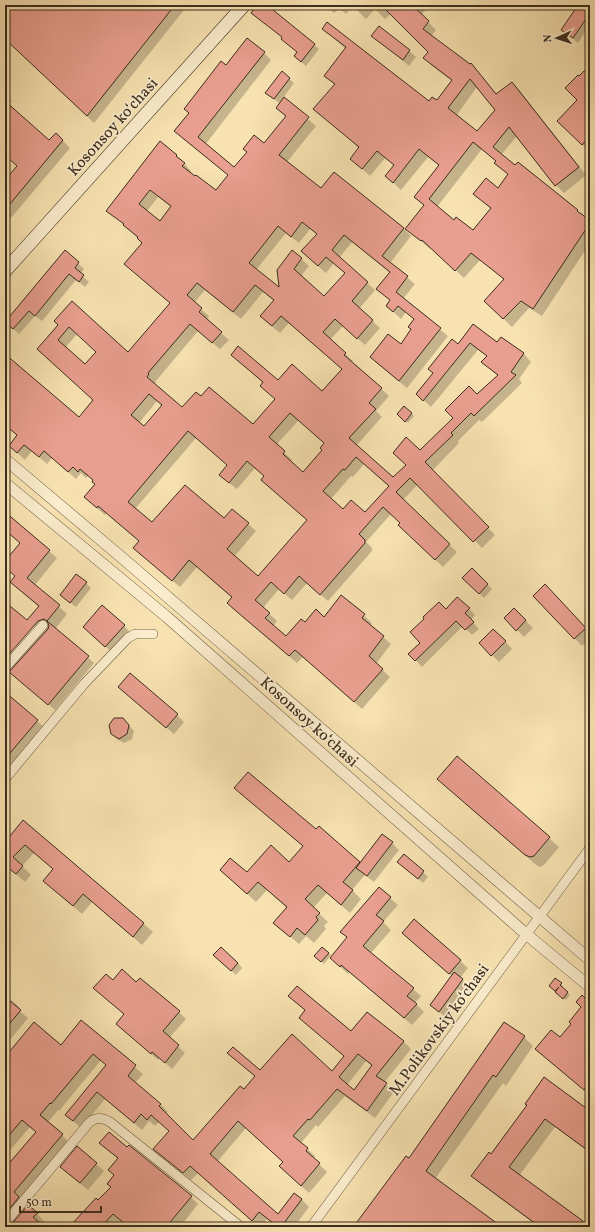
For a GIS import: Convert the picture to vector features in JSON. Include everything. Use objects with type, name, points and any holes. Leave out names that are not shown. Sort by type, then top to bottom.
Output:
[{"type":"main road","name":"Kosonsoy koʻchasi","points":[[5,271],[244,5]]},
{"type":"street","name":"Kosonsoy koʻchasi","points":[[5,459],[590,960]]},
{"type":"street","name":"Kosonsoy koʻchasi","points":[[5,483],[167,617],[526,934],[590,988]]},
{"type":"street","points":[[5,668],[43,625]]},
{"type":"street","points":[[6,774],[84,684],[128,638],[136,634],[153,634]]},
{"type":"street","name":"M.Polikovskiy koʻchasi","points":[[310,1227],[526,934],[540,918],[590,848]]},
{"type":"street","points":[[5,1223],[88,1124],[93,1120],[100,1118],[110,1122],[241,1227]]},
{"type":"building","points":[[8,5],[175,5],[87,116],[5,39],[5,8]]},
{"type":"building","points":[[257,5],[267,5],[315,44],[301,62],[294,56],[297,52],[281,39],[282,37],[251,13]]},
{"type":"building","points":[[381,5],[412,5],[429,21],[423,29],[470,64],[471,63],[496,94],[512,82],[579,167],[555,186],[509,127],[493,147],[515,165],[518,162],[590,220],[590,223],[533,309],[521,301],[503,319],[484,301],[504,279],[471,253],[455,271],[422,240],[421,241],[405,229],[424,205],[414,197],[439,165],[419,149],[393,183],[385,176],[394,165],[377,151],[362,169],[350,159],[359,147],[313,109],[335,84],[324,76],[346,47],[322,29],[327,22],[429,101],[432,97],[437,100],[452,80],[423,58],[428,52]],"holes":[[[470,79],[495,110],[477,131],[448,108]],[[473,142],[496,161],[494,163],[508,174],[498,188],[486,178],[473,194],[491,208],[473,230],[456,217],[454,220],[429,199]]]},
{"type":"building","points":[[578,5],[584,5],[590,9],[590,13],[573,38],[561,30]]},
{"type":"building","points":[[379,26],[410,50],[403,60],[371,36]]},
{"type":"building","points":[[247,38],[265,52],[198,137],[234,167],[247,152],[243,149],[254,135],[264,143],[286,116],[276,108],[284,97],[309,117],[279,155],[321,188],[334,172],[404,228],[382,256],[408,276],[396,292],[441,328],[399,381],[370,357],[388,334],[401,344],[411,329],[408,327],[414,319],[398,306],[393,312],[386,306],[390,300],[376,289],[390,272],[344,235],[332,250],[368,282],[352,301],[373,320],[357,339],[335,319],[323,332],[346,353],[344,355],[382,388],[369,403],[376,409],[349,438],[393,477],[406,465],[393,453],[406,437],[420,450],[453,418],[445,410],[469,386],[477,394],[498,375],[481,362],[487,356],[470,343],[423,401],[416,394],[433,373],[428,369],[452,339],[458,344],[473,324],[497,342],[501,337],[524,353],[511,372],[516,375],[474,416],[471,413],[451,433],[453,435],[425,462],[489,527],[473,542],[410,478],[396,492],[450,544],[435,560],[398,525],[400,523],[383,507],[359,534],[365,540],[365,543],[320,595],[299,576],[284,594],[271,582],[255,600],[270,613],[265,618],[286,636],[301,619],[305,622],[316,609],[324,617],[341,595],[365,614],[362,618],[384,636],[369,656],[383,669],[354,702],[295,650],[289,656],[236,611],[227,603],[232,597],[189,560],[172,581],[133,548],[139,541],[98,506],[97,508],[84,497],[95,484],[92,482],[93,480],[80,469],[78,472],[73,467],[68,472],[44,451],[39,457],[24,445],[17,453],[9,446],[17,435],[5,425],[5,354],[79,417],[93,400],[37,349],[58,325],[54,321],[72,301],[128,352],[170,303],[124,264],[142,243],[137,238],[138,237],[123,225],[124,224],[106,211],[160,141],[185,163],[182,166],[216,190],[228,175],[174,131],[189,113],[184,109],[221,61],[226,65]],"holes":[[[150,190],[171,206],[160,221],[139,204]],[[302,222],[317,234],[301,251],[318,266],[326,257],[345,273],[324,296],[294,269],[302,258],[292,250],[277,270],[279,287],[249,263],[278,226],[291,237]],[[197,283],[233,312],[255,285],[274,300],[260,316],[272,326],[281,316],[342,369],[322,391],[292,364],[278,380],[238,346],[231,355],[263,382],[260,386],[275,399],[253,424],[209,387],[201,396],[196,392],[182,407],[147,377],[149,374],[148,373],[190,324],[212,343],[222,332],[199,312],[202,308],[187,295]],[[69,327],[96,352],[85,364],[58,340]],[[149,394],[162,405],[144,426],[131,415]],[[290,413],[324,443],[320,448],[322,450],[303,472],[283,454],[285,451],[269,437]],[[188,431],[227,465],[219,475],[229,483],[247,461],[264,476],[261,480],[307,520],[258,576],[227,549],[249,523],[232,509],[224,518],[185,485],[152,522],[128,502]],[[356,457],[389,486],[365,512],[351,500],[343,509],[323,491],[343,469],[345,470]]]},
{"type":"building","points":[[590,65],[590,136],[582,145],[557,121],[577,100],[565,88]]},
{"type":"building","points":[[282,71],[290,78],[274,99],[265,93]]},
{"type":"building","points":[[5,101],[49,140],[56,133],[63,140],[5,210],[5,180],[17,166],[5,155]]},
{"type":"building","points":[[65,250],[79,262],[75,268],[84,275],[79,282],[69,274],[35,316],[29,311],[13,329],[5,322]]},
{"type":"building","points":[[404,406],[412,413],[405,422],[397,414]]},
{"type":"building","points":[[5,512],[50,550],[27,578],[60,605],[47,621],[44,619],[38,621],[5,659],[5,602],[27,620],[39,606],[10,582],[15,576],[5,567],[5,561],[20,543],[5,530]]},
{"type":"building","points":[[472,568],[488,584],[479,594],[462,578]]},
{"type":"building","points":[[76,574],[87,582],[70,603],[60,595]]},
{"type":"building","points":[[545,584],[586,628],[574,639],[533,596]]},
{"type":"building","points":[[457,597],[470,608],[465,613],[474,622],[465,630],[456,621],[415,661],[408,654],[420,643],[410,632],[439,602],[446,609]]},
{"type":"building","points":[[102,605],[125,625],[105,647],[83,627]]},
{"type":"building","points":[[514,608],[526,620],[516,631],[504,618]]},
{"type":"building","points":[[47,621],[89,656],[48,705],[9,672],[48,629],[49,626]]},
{"type":"building","points":[[493,629],[506,641],[491,656],[479,643]]},
{"type":"building","points":[[130,673],[178,714],[166,728],[118,687]]},
{"type":"building","points":[[5,692],[38,720],[5,759]]},
{"type":"building","points":[[114,718],[123,718],[129,725],[127,734],[119,739],[111,734],[109,725]]},
{"type":"building","points":[[457,756],[550,837],[534,856],[530,857],[525,855],[437,779]]},
{"type":"building","points":[[248,772],[316,829],[319,826],[360,862],[343,882],[353,890],[341,905],[318,885],[305,899],[320,913],[316,917],[318,920],[305,935],[297,928],[290,937],[273,923],[287,907],[258,882],[247,894],[220,870],[230,858],[247,872],[271,845],[289,862],[303,846],[234,788]]},
{"type":"building","points":[[23,820],[144,923],[133,937],[83,894],[73,906],[43,881],[53,869],[25,845],[13,857],[23,866],[16,874],[6,866],[5,867],[5,842]]},
{"type":"building","points":[[382,834],[393,842],[367,876],[356,868]]},
{"type":"building","points":[[404,854],[424,871],[418,879],[397,862]]},
{"type":"building","points":[[379,887],[391,897],[376,915],[384,921],[363,946],[414,988],[407,996],[417,1004],[404,1018],[341,965],[340,967],[330,958],[347,937],[340,932]]},
{"type":"building","points":[[414,919],[461,960],[449,974],[402,933]]},
{"type":"building","points":[[221,947],[238,963],[231,971],[213,955]]},
{"type":"building","points":[[322,947],[329,953],[321,962],[314,956]]},
{"type":"building","points":[[122,969],[136,982],[140,978],[180,1011],[163,1031],[179,1045],[165,1063],[152,1052],[151,1054],[116,1024],[124,1014],[93,988],[106,974],[113,980]]},
{"type":"building","points":[[454,972],[463,979],[439,1012],[430,1005]]},
{"type":"building","points":[[555,978],[562,983],[560,985],[568,992],[563,999],[555,992],[559,987],[555,991],[549,986]]},
{"type":"building","points":[[297,986],[351,1031],[367,1012],[404,1041],[376,1076],[387,1083],[367,1111],[337,1089],[310,1120],[308,1119],[293,1136],[308,1148],[306,1151],[320,1163],[301,1186],[279,1166],[283,1162],[238,1121],[210,1154],[278,1214],[294,1193],[302,1199],[281,1227],[278,1227],[259,1212],[252,1221],[190,1166],[183,1173],[153,1149],[169,1131],[151,1115],[147,1120],[141,1114],[134,1123],[97,1092],[73,1121],[65,1115],[106,1065],[93,1054],[40,1115],[63,1134],[14,1192],[19,1197],[5,1214],[5,1168],[36,1132],[22,1120],[5,1140],[5,1057],[34,1022],[61,1045],[81,1020],[136,1065],[128,1076],[161,1104],[159,1106],[193,1140],[240,1086],[244,1089],[255,1076],[227,1053],[233,1047],[260,1070],[292,1034],[332,1071],[344,1056],[299,1018],[305,1010],[288,996]],"holes":[[[358,1054],[372,1065],[354,1090],[339,1077]]]},
{"type":"building","points":[[582,995],[587,1000],[590,996],[590,1090],[586,1087],[584,1090],[535,1049],[551,1030],[560,1037],[571,1024],[569,1022],[581,1007],[576,1002]]},
{"type":"building","points":[[5,997],[21,1010],[5,1029]]},
{"type":"building","points":[[504,1022],[525,1036],[496,1077],[493,1075],[426,1171],[502,1227],[364,1227],[357,1222],[406,1156],[409,1158]]},
{"type":"building","points":[[544,1077],[590,1111],[590,1152],[545,1119],[509,1167],[583,1221],[578,1227],[540,1227],[471,1176],[489,1152],[491,1154],[527,1105],[525,1104]]},
{"type":"building","points":[[109,1132],[127,1147],[129,1145],[192,1196],[166,1227],[129,1227],[113,1214],[101,1227],[69,1227],[96,1198],[98,1200],[111,1187],[107,1184],[114,1175],[108,1170],[118,1158],[99,1143]]},
{"type":"building","points":[[77,1146],[97,1163],[80,1183],[60,1167]]},
{"type":"building","points":[[28,1205],[38,1213],[33,1217],[44,1227],[9,1227]]}]
